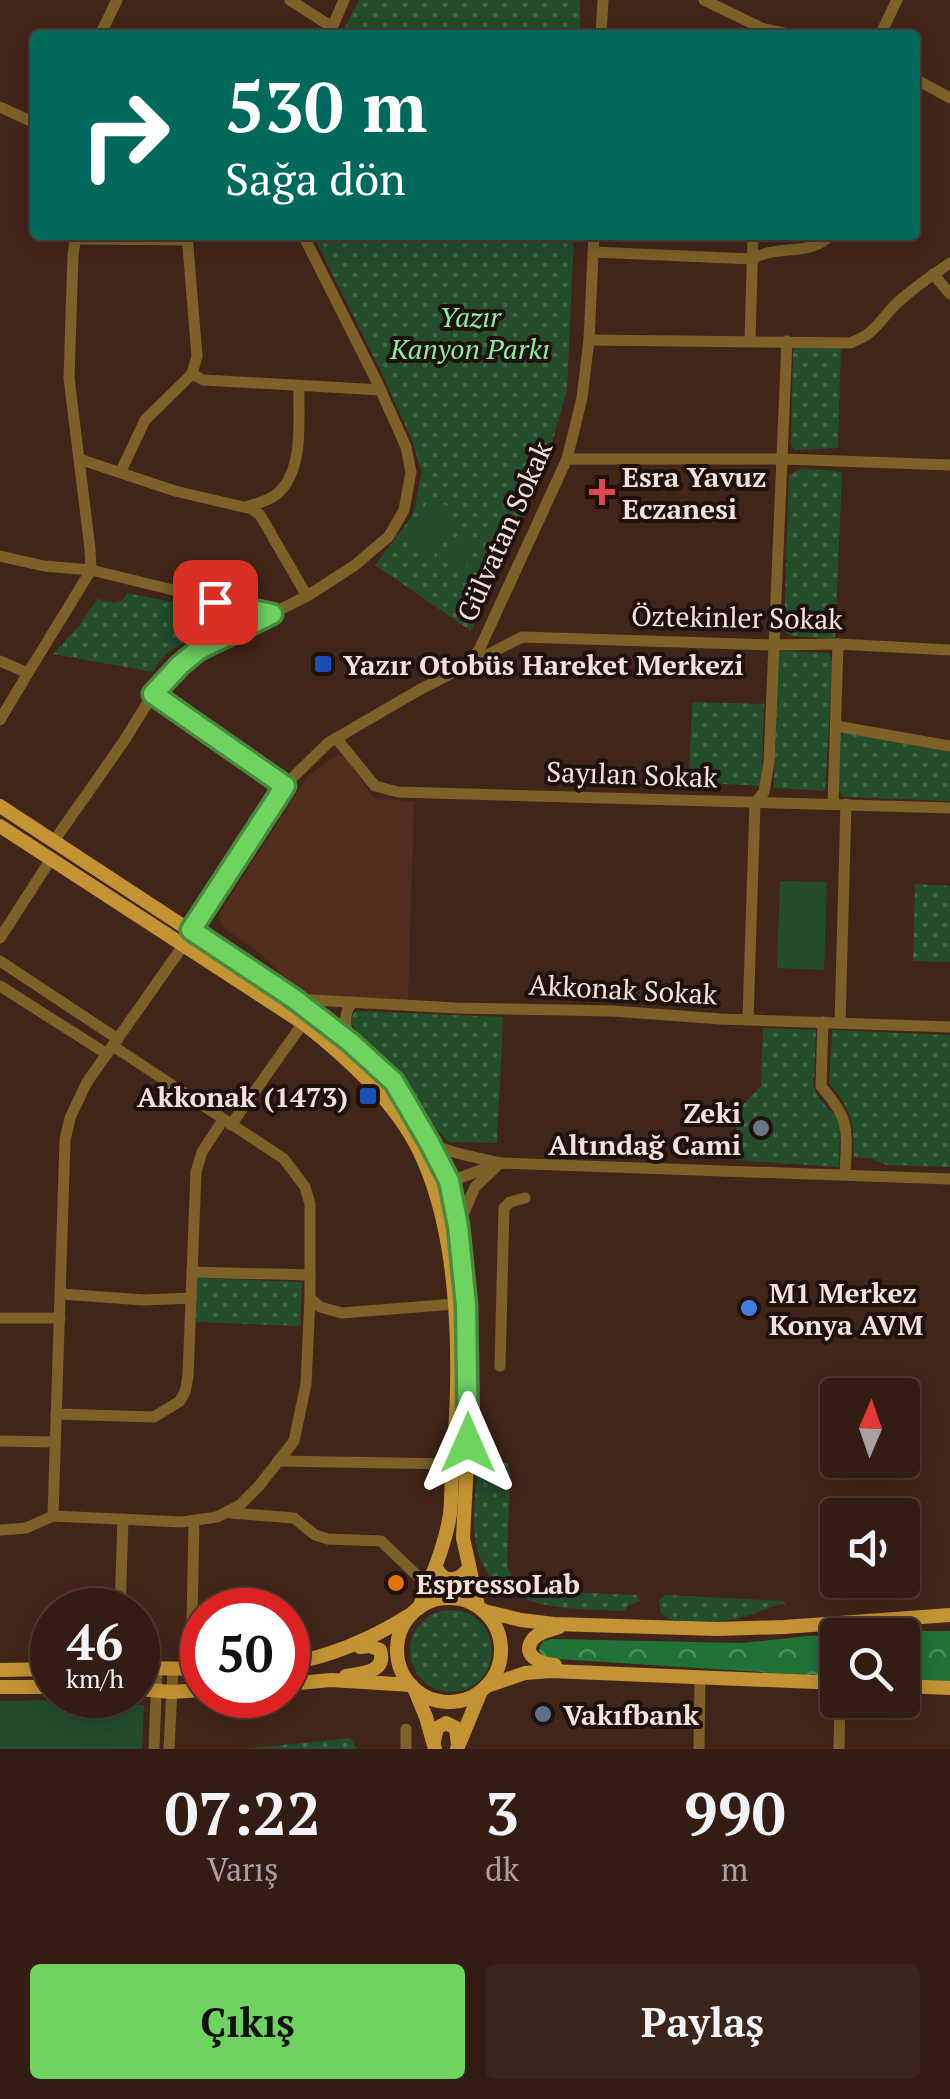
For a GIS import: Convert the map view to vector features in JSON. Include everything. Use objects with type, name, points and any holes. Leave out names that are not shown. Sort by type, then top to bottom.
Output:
[{"type":"main road","points":[[0,806],[293,998],[350,1042],[394,1082],[429,1142],[458,1226],[466,1305],[468,1443],[462,1538],[481,1609],[494,1623],[501,1644],[499,1666],[484,1688],[458,1747]]},
{"type":"main road","points":[[0,826],[303,1023],[337,1050],[396,1115],[441,1184],[439,1200],[456,1330],[450,1514],[436,1567],[416,1610],[402,1628],[397,1647],[400,1666],[413,1687],[434,1747]]},
{"type":"main road","points":[[436,1567],[442,1577],[450,1580],[458,1579],[468,1569]]},
{"type":"main road","points":[[331,1654],[370,1638],[432,1601],[448,1598],[521,1620],[569,1625],[738,1629],[950,1615]]},
{"type":"main road","points":[[569,1625],[534,1638],[531,1654],[539,1663],[585,1672]]},
{"type":"main road","points":[[310,1659],[370,1646],[380,1650],[382,1660],[376,1668],[310,1682]]},
{"type":"main road","points":[[160,1668],[180,1668]]},
{"type":"main road","points":[[0,1670],[30,1669]]},
{"type":"main road","points":[[331,1680],[413,1687],[428,1698],[444,1702],[460,1701],[524,1673],[820,1682]]},
{"type":"main road","points":[[0,1687],[30,1687]]},
{"type":"main road","points":[[920,1687],[950,1688]]},
{"type":"main road","points":[[160,1691],[180,1691]]},
{"type":"main road","points":[[434,1747],[437,1728],[446,1723],[456,1728],[458,1747]]},
{"type":"street","points":[[102,30],[117,0]]},
{"type":"street","points":[[290,0],[329,30]]},
{"type":"street","points":[[330,30],[344,0]]},
{"type":"street","points":[[601,30],[603,0]]},
{"type":"street","points":[[704,0],[760,30]]},
{"type":"street","points":[[882,30],[897,0]]},
{"type":"street","points":[[920,81],[950,98]]},
{"type":"street","points":[[0,108],[30,121]]},
{"type":"street","points":[[0,720],[90,570],[69,378],[76,240]]},
{"type":"street","points":[[121,471],[145,420],[192,374],[196,356],[188,240]]},
{"type":"street","points":[[54,841],[153,694],[180,665],[198,650],[308,596],[375,550],[400,520],[411,472],[406,447],[306,240]]},
{"type":"street","name":"Gülvatan Sokak","points":[[468,664],[479,650],[567,459],[582,398],[594,240]]},
{"type":"street","points":[[750,342],[753,240]]},
{"type":"street","points":[[593,252],[752,259],[766,252],[813,248],[826,240]]},
{"type":"street","points":[[589,340],[850,344],[868,337],[897,304],[950,263]]},
{"type":"street","points":[[933,274],[950,294]]},
{"type":"street","points":[[748,1019],[755,803],[767,785],[787,341]]},
{"type":"street","points":[[192,374],[204,380],[381,390]]},
{"type":"street","points":[[246,507],[281,490],[290,475],[297,454],[299,386]]},
{"type":"street","points":[[79,458],[175,491],[246,507],[260,516],[308,596]]},
{"type":"street","points":[[567,459],[783,459],[950,465]]},
{"type":"street","points":[[0,556],[44,566],[90,570],[272,614]]},
{"type":"street","name":"Öztekinler Sokak","points":[[468,664],[522,637],[950,650]]},
{"type":"street","points":[[838,644],[840,1023]]},
{"type":"street","points":[[0,661],[28,673]]},
{"type":"street","points":[[53,1516],[65,1140],[70,1118],[87,1082],[183,946],[285,786],[328,743],[468,664]]},
{"type":"street","points":[[153,694],[285,786]]},
{"type":"street","points":[[836,726],[950,746]]},
{"type":"street","name":"Sayılan Sokak","points":[[336,738],[375,786],[398,792],[950,808]]},
{"type":"street","points":[[0,938],[50,859]]},
{"type":"street","points":[[0,961],[113,1046],[284,1159],[305,1186],[310,1204],[306,1384],[294,1441],[240,1505],[217,1517],[194,1521],[53,1516],[26,1528],[0,1530]]},
{"type":"street","points":[[0,986],[113,1046]]},
{"type":"street","name":"Akkonak Sokak","points":[[293,998],[456,1008],[950,1026]]},
{"type":"street","points":[[350,1042],[344,1018],[352,1002]]},
{"type":"street","points":[[822,1022],[820,1086],[840,1108],[847,1127],[845,1174]]},
{"type":"street","points":[[56,1414],[154,1417],[180,1401],[188,1376],[196,1172],[202,1152],[303,1023]]},
{"type":"street","points":[[429,1142],[452,1154],[500,1163],[950,1178]]},
{"type":"street","points":[[441,1184],[500,1163]]},
{"type":"street","points":[[458,1226],[474,1187],[500,1163]]},
{"type":"street","points":[[500,1366],[504,1208],[525,1198]]},
{"type":"street","points":[[192,1272],[310,1275]]},
{"type":"street","points":[[61,1294],[144,1300],[191,1298]]},
{"type":"street","points":[[310,1298],[320,1307],[342,1314],[454,1304]]},
{"type":"street","points":[[0,1318],[60,1318]]},
{"type":"street","points":[[0,1441],[56,1442]]},
{"type":"street","points":[[278,1461],[452,1464]]},
{"type":"street","points":[[225,1513],[294,1518],[315,1535],[328,1539],[382,1542],[428,1586]]},
{"type":"street","points":[[121,1588],[123,1519]]},
{"type":"street","points":[[194,1521],[195,1588]]},
{"type":"street","points":[[154,1749],[165,1668]]},
{"type":"street","points":[[699,1749],[700,1677]]},
{"type":"street","points":[[163,1691],[170,1749]]},
{"type":"street","points":[[839,1749],[840,1718]]},
{"type":"street","points":[[406,1729],[406,1749]]},
{"type":"shaded area","points":[[337,755],[344,755],[373,797],[414,802],[408,1000],[313,996],[224,928],[217,917],[307,777]]},
{"type":"green space","points":[[359,0],[580,0],[580,30],[344,30]]},
{"type":"green space","name":"Yazır Kanyon Parkı","points":[[316,240],[574,240],[567,390],[542,478],[471,631],[375,565],[413,515],[422,472],[379,367]]},
{"type":"green space","points":[[797,344],[841,344],[838,448],[795,450],[791,446],[793,351]]},
{"type":"green space","points":[[802,468],[842,472],[835,639],[793,636],[784,627],[789,475]]},
{"type":"green space","points":[[429,498],[456,510],[433,558],[407,546]]},
{"type":"green space","points":[[460,531],[478,540],[464,571],[446,563]]},
{"type":"green space","points":[[127,593],[225,612],[227,624],[175,648],[153,672],[53,654],[97,599],[115,603]]},
{"type":"green space","points":[[781,651],[829,653],[833,664],[825,791],[774,788],[776,657]]},
{"type":"green space","points":[[695,702],[764,704],[761,786],[689,782]]},
{"type":"green space","points":[[845,732],[950,751],[950,801],[843,797],[837,789],[840,736]]},
{"type":"green space","points":[[780,881],[827,882],[824,970],[777,968]]},
{"type":"green space","points":[[915,884],[950,886],[950,962],[913,961]]},
{"type":"green space","points":[[355,1011],[503,1017],[497,1143],[449,1142],[385,1061],[359,1036],[351,1021]]},
{"type":"green space","points":[[763,1028],[816,1030],[814,1085],[817,1095],[840,1123],[839,1167],[736,1160],[737,1121],[730,1123],[731,1117],[761,1086]]},
{"type":"green space","points":[[832,1030],[950,1035],[950,1167],[887,1165],[854,1157],[850,1117],[829,1083]]},
{"type":"green space","points":[[197,1278],[302,1282],[300,1326],[196,1322]]},
{"type":"green space","points":[[487,1460],[507,1463],[510,1469],[507,1566],[516,1585],[524,1590],[636,1595],[641,1601],[624,1611],[541,1604],[521,1598],[489,1575],[479,1556],[474,1514],[477,1470]]},
{"type":"green space","points":[[665,1595],[785,1604],[737,1618],[690,1623],[661,1614],[659,1600]]},
{"type":"green space","points":[[451,1610],[467,1613],[480,1622],[489,1635],[489,1667],[480,1680],[467,1689],[451,1692],[435,1689],[422,1680],[413,1667],[410,1651],[413,1635],[422,1622],[435,1613]]},
{"type":"green space","points":[[920,1631],[950,1631],[950,1682],[920,1681]]},
{"type":"green space","points":[[820,1635],[820,1676],[543,1658],[539,1650],[543,1641],[552,1639],[742,1643]]},
{"type":"green space","points":[[30,1700],[30,1718],[143,1718],[142,1749],[0,1749],[0,1701]]},
{"type":"green space","points":[[350,1738],[357,1749],[244,1749]]},
{"type":"place","name":"Esra Yavuz Eczanesi","points":[[602,492]]},
{"type":"place","name":"Yazır Otobüs Hareket Merkezi","points":[[323,664]]},
{"type":"place","name":"Akkonak (1473)","points":[[368,1096]]},
{"type":"place","name":"Zeki Altındağ Cami","points":[[761,1128]]},
{"type":"place","name":"M1 Merkez Konya AVM","points":[[749,1308]]},
{"type":"place","name":"EspressoLab","points":[[396,1583]]},
{"type":"place","name":"Vakıfbank","points":[[543,1714]]},
{"type":"route","points":[[215,602],[272,614],[198,650],[153,694],[285,786],[191,930],[293,998],[350,1042],[394,1082],[429,1142],[449,1181],[458,1226],[466,1305],[468,1443]]}]
